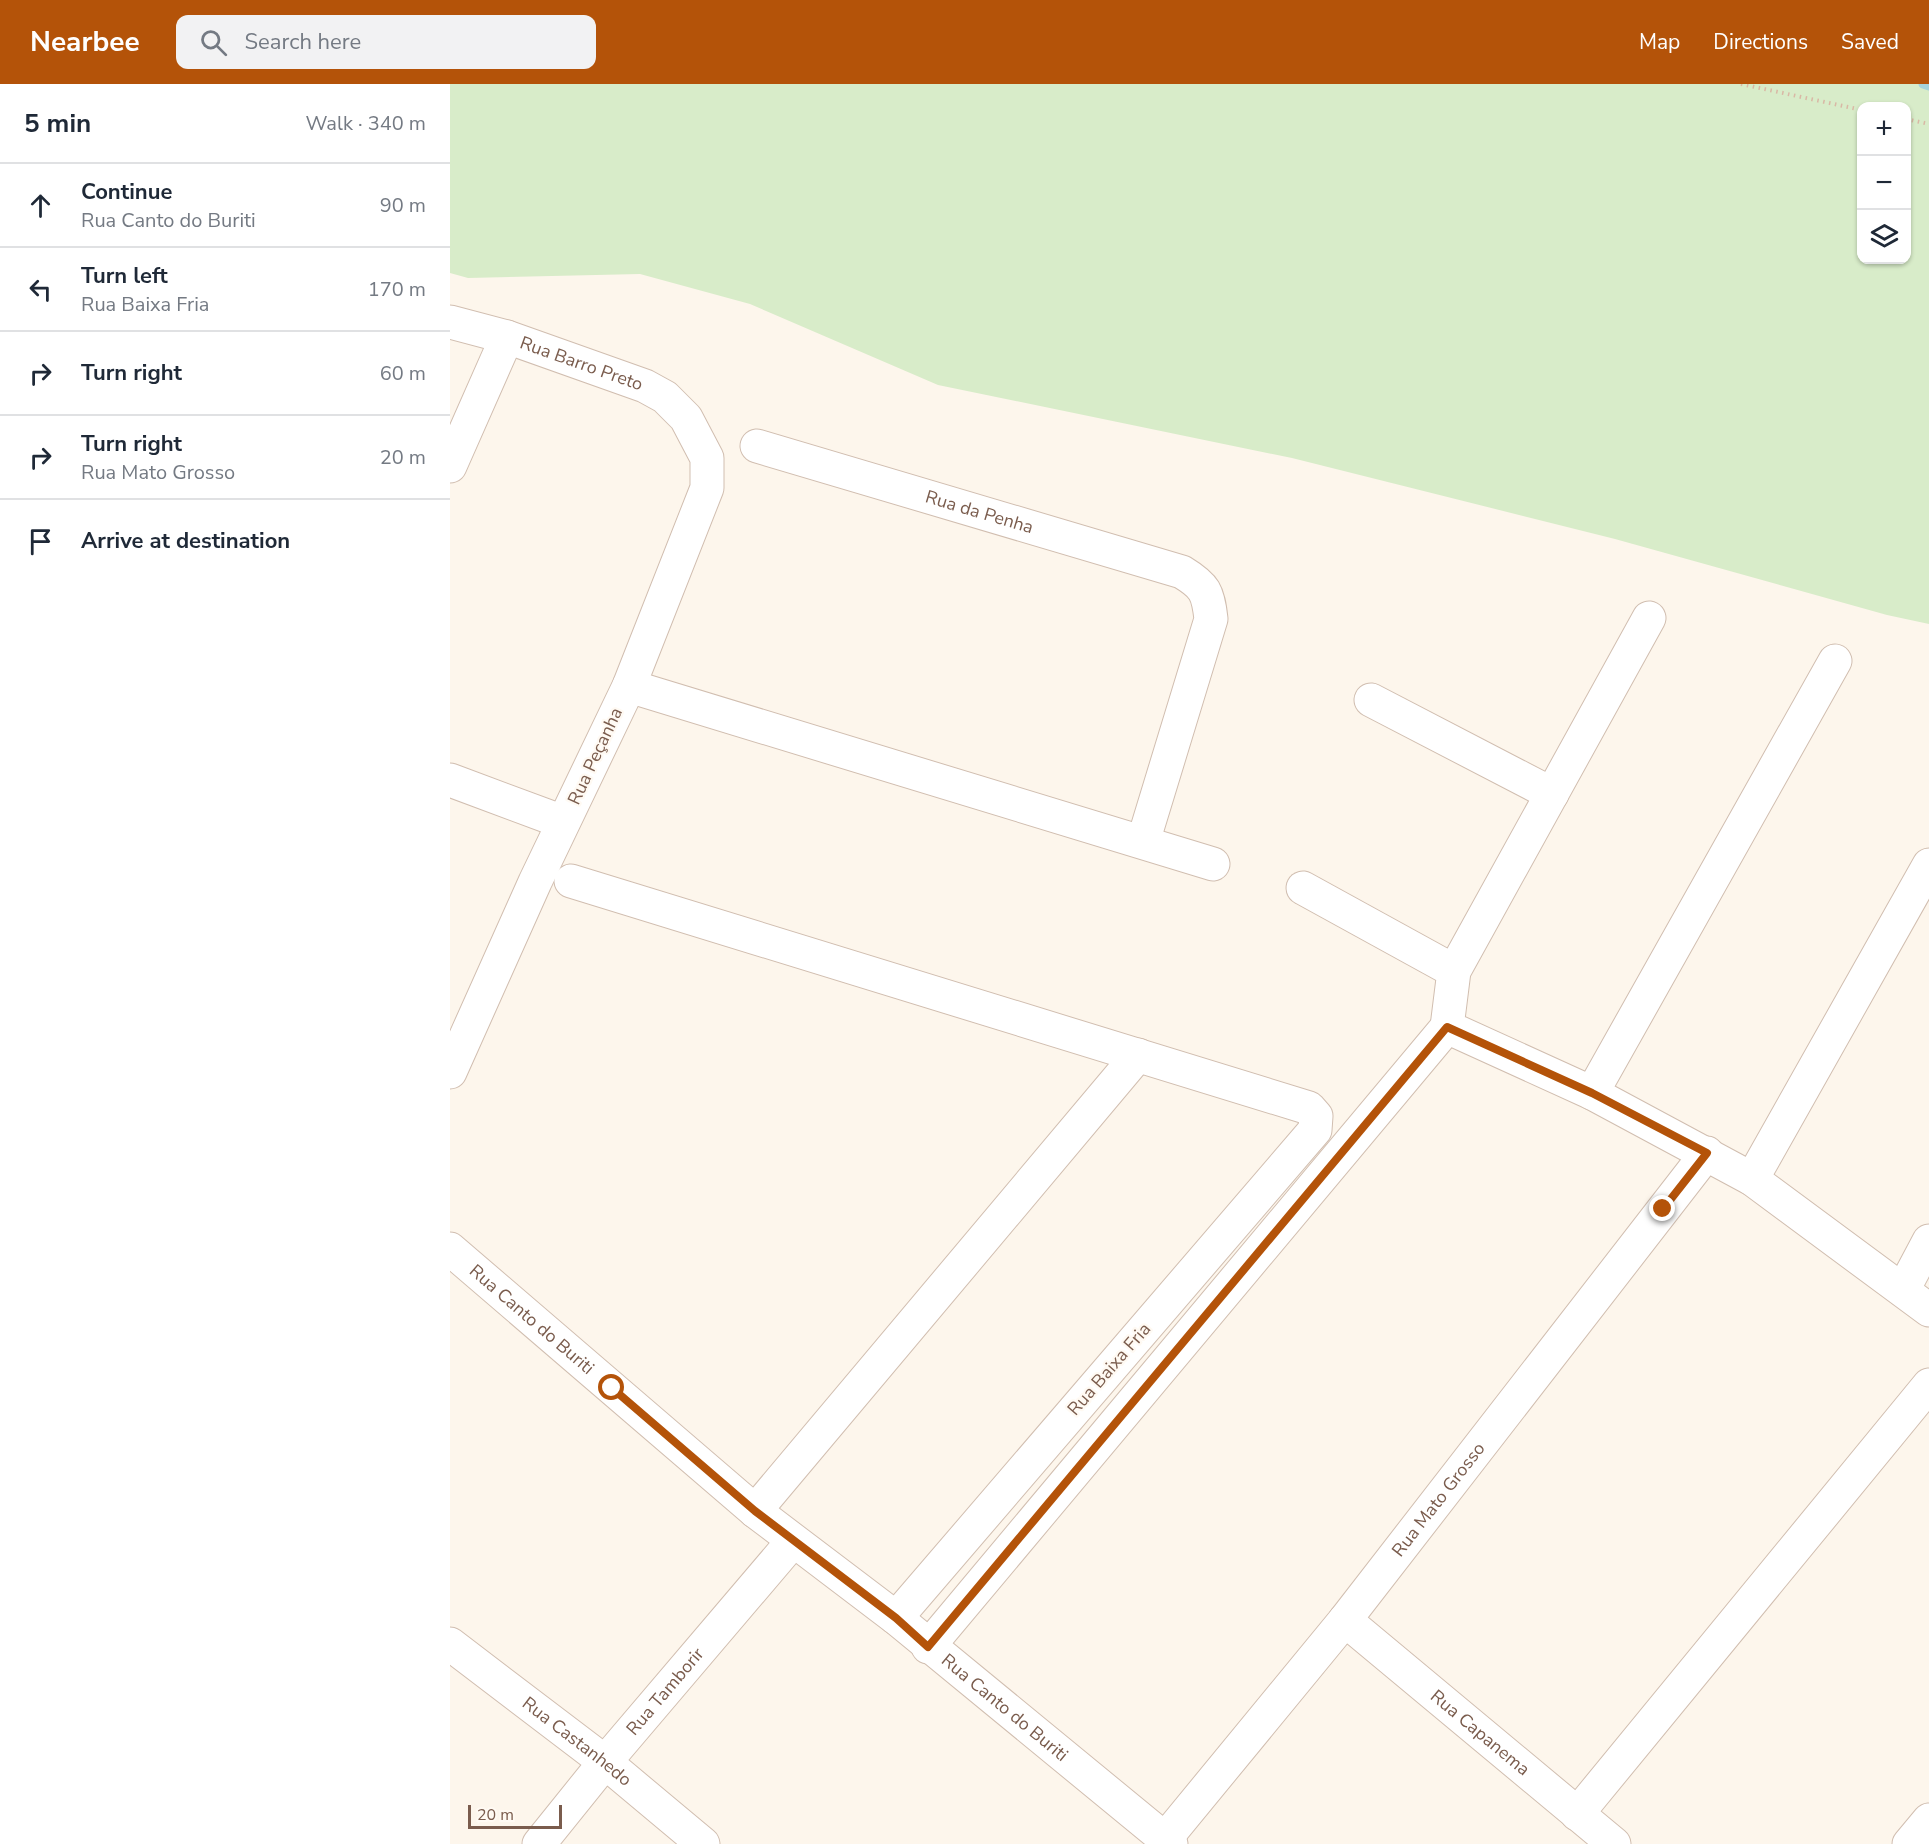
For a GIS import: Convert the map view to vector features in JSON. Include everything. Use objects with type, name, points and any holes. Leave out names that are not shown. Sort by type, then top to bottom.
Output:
[{"type":"street","name":"Rua Barro Preto","points":[[450,322],[507,337],[645,386],[665,397],[686,418],[695,434]]},
{"type":"street","points":[[450,466],[507,337]]},
{"type":"street","name":"Rua Peçanha","points":[[452,1064],[628,686],[707,488],[707,458],[695,434]]},
{"type":"street","name":"Rua da Penha","points":[[756,446],[1182,572],[1201,584],[1208,599],[1210,619],[1143,842]]},
{"type":"street","points":[[928,1647],[1447,1027],[1454,971],[1649,618]]},
{"type":"street","points":[[1592,1093],[1835,661]]},
{"type":"street","points":[[628,686],[1214,864]]},
{"type":"street","points":[[1371,700],[1552,794]]},
{"type":"street","points":[[450,780],[563,822]]},
{"type":"street","points":[[1752,1179],[1929,866]]},
{"type":"street","points":[[571,881],[1138,1055],[755,1511]]},
{"type":"street","points":[[1303,888],[1454,971]]},
{"type":"street","points":[[1447,1027],[1592,1093],[1752,1179],[1929,1310]]},
{"type":"street","name":"Rua Baixa Fria","points":[[896,1618],[1315,1130],[1316,1116],[1309,1108],[1138,1055]]},
{"type":"street","name":"Rua Mato Grosso","points":[[1168,1842],[1345,1620],[1707,1153]]},
{"type":"street","points":[[1903,1290],[1929,1241]]},
{"type":"street","name":"Rua Canto do Buriti","points":[[450,1249],[755,1511],[896,1618],[928,1647],[1168,1842]]},
{"type":"street","points":[[1577,1814],[1929,1385]]},
{"type":"street","name":"Rua Tamborir","points":[[539,1844],[605,1762],[793,1541]]},
{"type":"street","name":"Rua Capanema","points":[[1345,1620],[1614,1844]]},
{"type":"street","name":"Rua Castanhedo","points":[[450,1644],[605,1762],[703,1844]]},
{"type":"street","points":[[1909,1844],[1929,1820]]},
{"type":"path","points":[[1741,84],[1857,109]]},
{"type":"path","points":[[1911,120],[1929,124]]},
{"type":"green space","points":[[450,84],[1929,84],[1929,624],[1887,615],[1615,539],[1292,458],[938,385],[750,304],[640,274],[468,278],[450,273]]},
{"type":"waterway","points":[[1923,84],[1929,86]]},
{"type":"route","points":[[612,1388],[755,1511],[896,1618],[928,1647],[1355,1140],[1447,1027],[1592,1093],[1707,1153],[1663,1209]]}]
